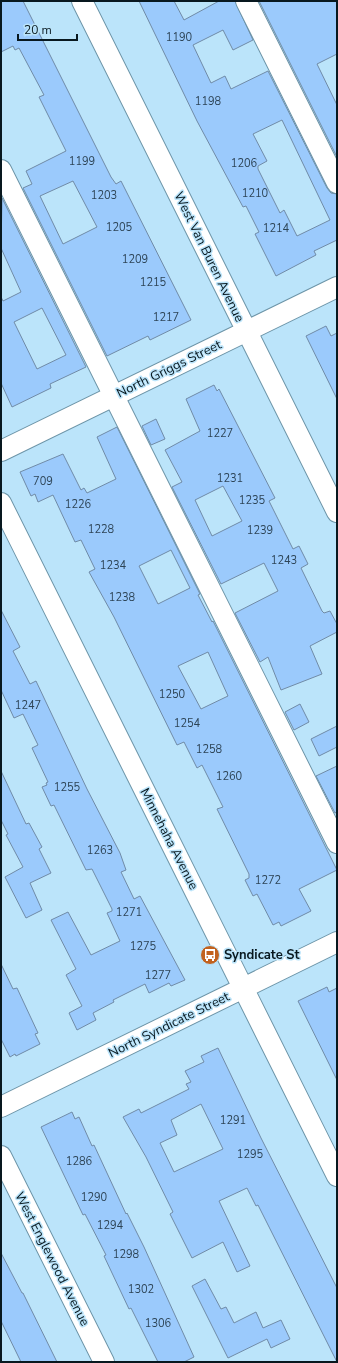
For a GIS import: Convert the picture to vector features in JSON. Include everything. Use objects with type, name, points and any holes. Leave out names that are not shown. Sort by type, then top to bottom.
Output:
[{"type":"street","name":"West Van Buren Avenue","points":[[82,1],[337,512]]},
{"type":"street","points":[[246,1],[337,183]]},
{"type":"street","points":[[1,170],[337,843]]},
{"type":"street","name":"North Griggs Street","points":[[1,451],[337,288]]},
{"type":"street","name":"Minnehaha Avenue","points":[[1,503],[337,1176]]},
{"type":"street","name":"North Syndicate Street","points":[[1,1107],[337,942]]},
{"type":"street","name":"West Englewood Avenue","points":[[1,1156],[104,1362]]},
{"type":"building","points":[[1,1],[23,1],[111,177],[116,184],[121,181],[191,320],[150,340],[148,336],[107,356],[23,188],[32,184],[26,171],[66,151],[39,97],[44,95],[19,48],[15,50],[13,46],[1,52]],"holes":[[[73,181],[97,227],[63,244],[40,196]]]},
{"type":"building","points":[[139,1],[174,1],[184,20],[219,1],[235,1],[253,40],[233,50],[223,30],[193,45],[211,83],[225,76],[231,89],[268,71],[327,188],[331,193],[337,194],[337,240],[314,251],[316,255],[276,276],[255,234],[259,232],[246,206],[243,207],[197,121]],"holes":[[[282,120],[330,220],[297,236],[284,210],[280,213],[258,169],[258,166],[267,161],[253,134]]]},
{"type":"building","points":[[259,1],[337,1],[337,54],[317,64],[337,105],[337,157]]},
{"type":"building","points":[[2,198],[86,367],[50,384],[51,388],[12,407],[1,383],[1,297],[3,301],[21,292],[1,248]],"holes":[[[42,308],[66,355],[37,369],[14,322]]]},
{"type":"building","points":[[326,326],[331,336],[337,333],[337,399],[306,336]]},
{"type":"building","points":[[214,385],[217,391],[219,389],[275,498],[269,501],[293,549],[299,546],[308,564],[301,568],[322,611],[324,613],[330,611],[337,624],[337,632],[310,646],[322,674],[281,690],[268,657],[260,662],[235,613],[278,591],[264,563],[221,584],[172,487],[182,482],[165,450],[200,431],[186,399]],"holes":[[[223,486],[242,521],[212,536],[195,500]]]},
{"type":"building","points":[[156,419],[165,439],[151,445],[142,426]]},
{"type":"building","points":[[117,427],[200,594],[198,595],[212,622],[213,621],[337,870],[299,889],[311,911],[281,926],[279,922],[273,925],[257,894],[253,896],[245,880],[249,878],[249,874],[217,809],[223,807],[202,765],[197,768],[184,742],[177,745],[114,617],[89,572],[95,569],[81,540],[75,542],[53,495],[38,502],[35,494],[31,496],[20,472],[63,454],[81,490],[84,488],[87,493],[116,479],[97,437]],"holes":[[[171,550],[190,588],[158,604],[139,566]],[[208,652],[228,696],[201,709],[178,666]]]},
{"type":"building","points":[[1,610],[20,647],[13,651],[30,684],[36,681],[87,789],[120,853],[126,870],[121,872],[134,899],[140,896],[185,980],[171,986],[169,983],[149,993],[145,984],[113,1000],[114,1002],[93,1013],[96,1020],[77,1030],[69,1013],[82,1006],[66,975],[76,969],[51,920],[68,912],[91,955],[120,941],[107,913],[112,911],[112,909],[92,869],[86,870],[54,805],[51,806],[42,787],[47,785],[46,783],[48,782],[32,748],[38,745],[23,714],[14,718],[1,690]]},
{"type":"building","points":[[300,704],[309,722],[294,730],[285,712]]},
{"type":"building","points":[[337,726],[337,747],[319,756],[311,739]]},
{"type":"building","points":[[337,766],[337,812],[335,813],[316,776]]},
{"type":"building","points":[[1,771],[26,824],[29,823],[42,847],[39,849],[51,873],[30,883],[42,910],[26,918],[5,877],[23,867],[6,835],[8,834],[1,820]]},
{"type":"building","points":[[1,964],[13,989],[17,988],[38,1033],[35,1034],[40,1044],[16,1056],[15,1054],[10,1057],[1,1039]]},
{"type":"building","points":[[327,987],[329,992],[337,988],[337,1080],[298,1001]]},
{"type":"building","points":[[218,1048],[261,1138],[337,1288],[337,1362],[258,1205],[256,1206],[247,1188],[219,1201],[250,1266],[237,1272],[223,1242],[192,1258],[170,1214],[173,1212],[146,1157],[123,1117],[139,1109],[141,1113],[189,1089],[186,1084],[191,1082],[185,1071],[204,1062],[201,1056]],"holes":[[[201,1104],[223,1149],[174,1172],[160,1143],[177,1135],[171,1120]]]},
{"type":"building","points":[[72,1112],[75,1119],[79,1117],[92,1146],[94,1145],[126,1214],[127,1213],[144,1247],[194,1357],[184,1362],[158,1362],[131,1308],[129,1309],[104,1256],[106,1255],[85,1214],[83,1215],[41,1127]]},
{"type":"building","points":[[1,1253],[23,1293],[57,1362],[21,1362],[1,1321]]},
{"type":"building","points":[[205,1279],[221,1309],[226,1307],[234,1323],[256,1312],[263,1328],[281,1320],[290,1339],[271,1348],[267,1339],[228,1358],[192,1286]]},
{"type":"place","name":"Syndicate St","points":[[210,955]]}]
